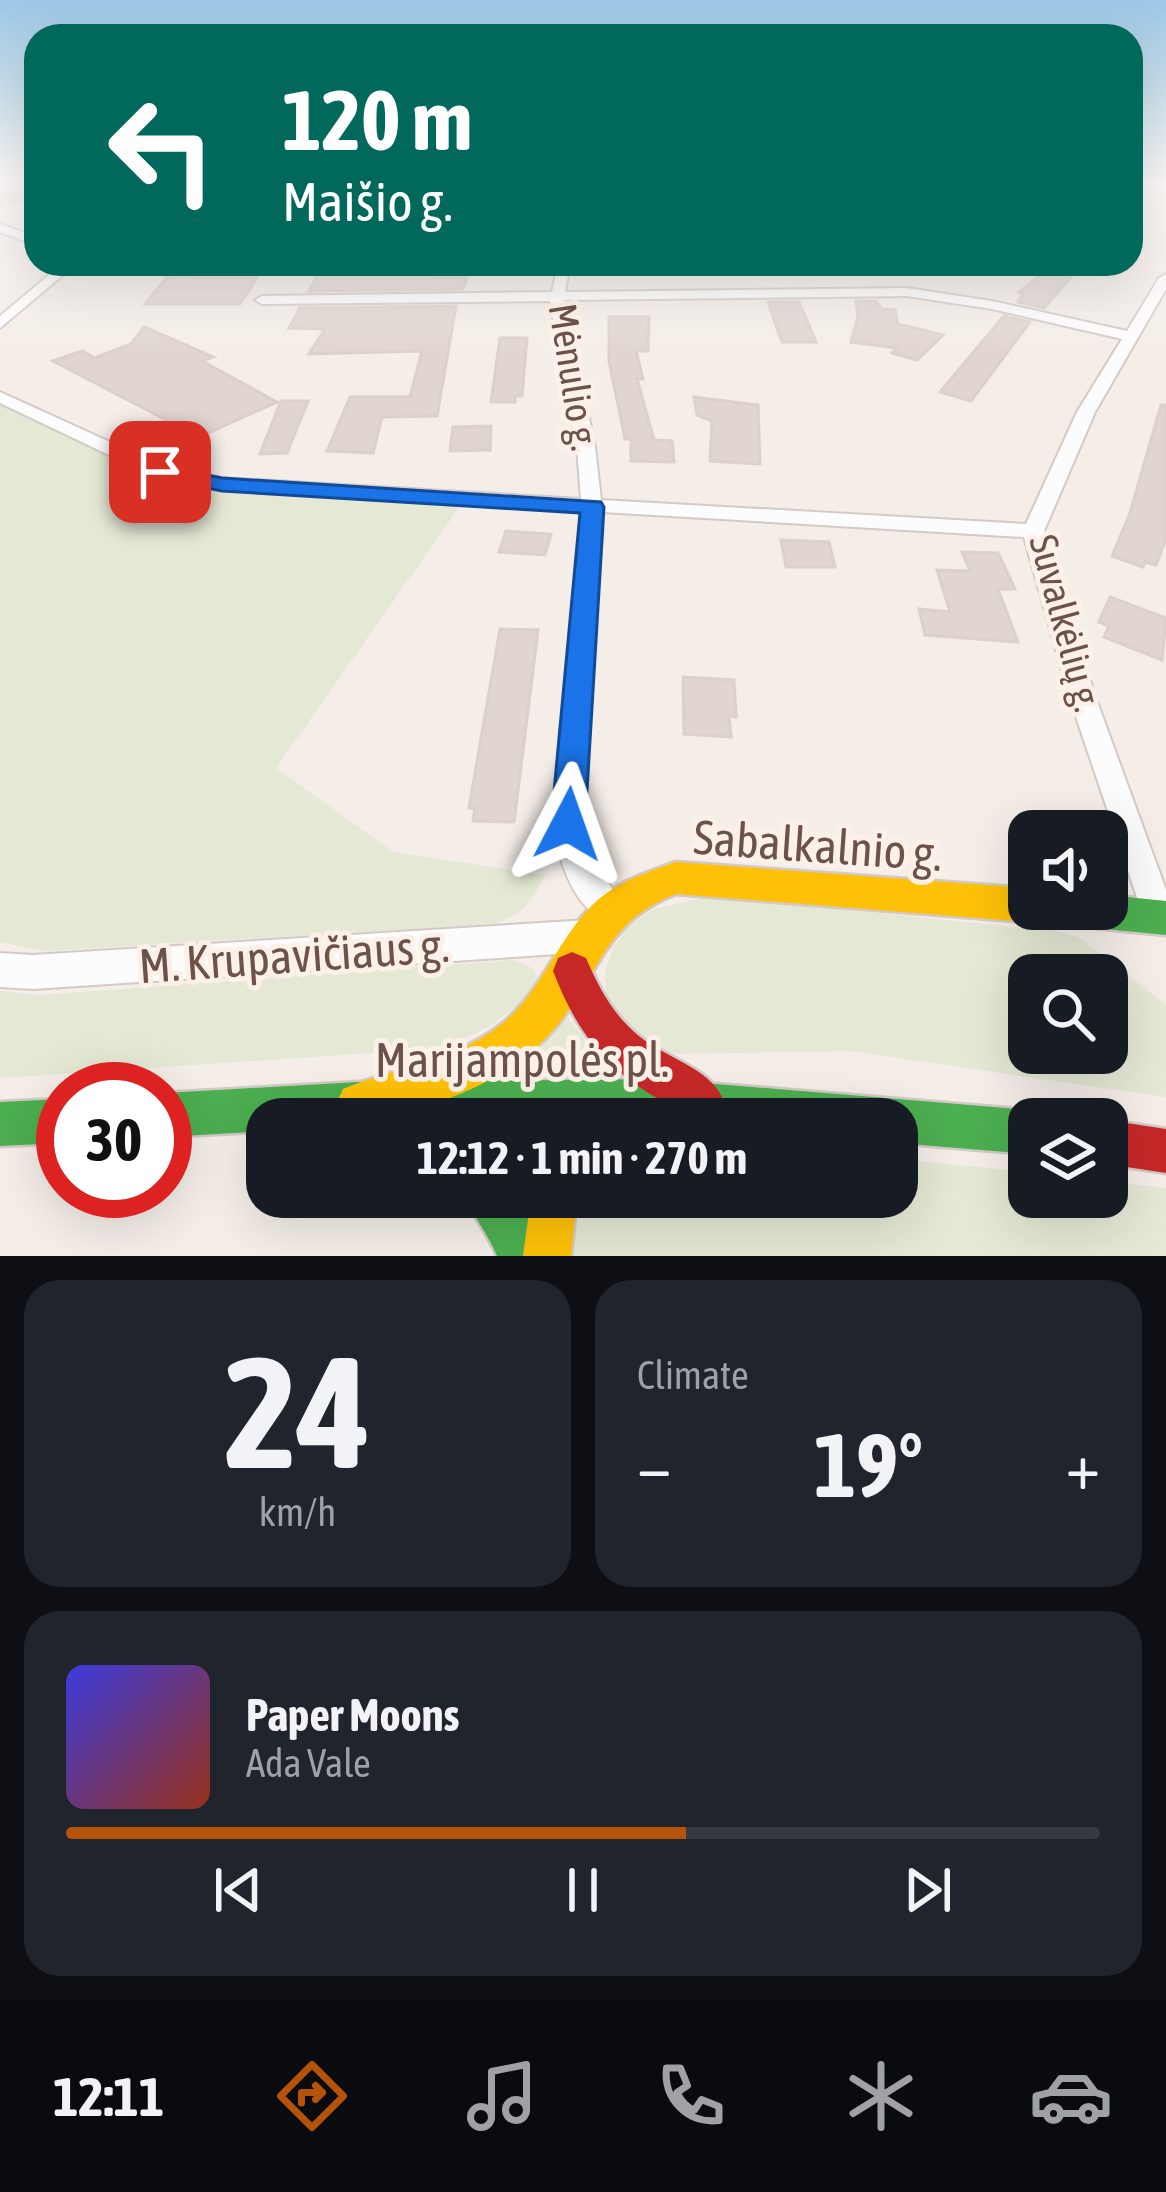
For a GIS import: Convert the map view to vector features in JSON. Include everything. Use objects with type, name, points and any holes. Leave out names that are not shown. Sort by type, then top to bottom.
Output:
[{"type":"main road","name":"Sabalkalnio g.","points":[[384,1098],[480,1060],[510,1043],[572,971],[588,936],[610,908],[638,890],[675,878],[1008,903]]},
{"type":"main road","points":[[1128,914],[1163,918]]},
{"type":"main road","points":[[572,971],[582,1005],[602,1037],[632,1061],[701,1098]]},
{"type":"main road","name":"Marijampolės pl.","points":[[192,1112],[246,1109]]},
{"type":"main road","points":[[0,1124],[36,1122]]},
{"type":"main road","points":[[918,1122],[1008,1130]]},
{"type":"main road","points":[[1128,1145],[1166,1151]]},
{"type":"main road","points":[[505,1218],[521,1256]]},
{"type":"main road","points":[[547,1256],[552,1218]]},
{"type":"street","points":[[0,324],[56,276]]},
{"type":"street","name":"Mėnulio g.","points":[[562,276],[557,300],[586,447],[592,507],[568,824],[575,863],[610,908]]},
{"type":"street","name":"Suvalkėlių g.","points":[[1163,918],[1082,696],[1034,531],[1086,412],[1166,278]]},
{"type":"street","points":[[262,300],[557,300],[908,292],[992,304],[1128,336]]},
{"type":"street","points":[[0,397],[160,472],[187,479],[1034,531]]},
{"type":"street","name":"M. Krupavičiaus g.","points":[[0,970],[33,972],[588,936]]},
{"type":"green space","points":[[0,404],[163,482],[209,490],[460,506],[276,768],[393,852],[545,875],[526,906],[495,924],[45,951],[0,942]]},
{"type":"green space","points":[[709,896],[1008,926],[1008,930],[1056,931],[1080,938],[1101,954],[1008,954],[1008,1074],[850,1051],[675,1054],[645,1047],[606,999],[605,972],[613,948],[628,927],[651,910]]},
{"type":"green space","points":[[512,960],[532,969],[539,989],[492,1025],[445,1048],[192,1065],[36,1062],[36,1076],[0,1078],[0,991],[40,995]]},
{"type":"green space","points":[[1128,975],[1166,1005],[1166,1097],[1008,1074],[1128,1074]]},
{"type":"green space","points":[[567,1017],[611,1072],[521,1070]]},
{"type":"green space","points":[[918,1161],[1008,1170],[1008,1218],[1128,1218],[1128,1183],[1166,1188],[1166,1256],[571,1256],[575,1218],[918,1218]]},
{"type":"building","points":[[168,276],[258,276],[240,304],[145,304]]},
{"type":"building","points":[[317,276],[467,277],[463,289],[309,291]]},
{"type":"building","points":[[1040,276],[1072,276],[1044,308],[1018,302],[1023,293],[1019,292]]},
{"type":"building","points":[[856,301],[876,301],[882,309],[895,310],[898,324],[943,335],[917,360],[892,353],[897,348],[851,342],[858,317]]},
{"type":"building","points":[[768,302],[799,302],[816,342],[782,342]]},
{"type":"building","points":[[456,306],[437,416],[382,417],[373,453],[327,451],[350,397],[410,397],[422,351],[309,354],[325,329],[289,328],[300,308]]},
{"type":"building","points":[[1004,316],[1030,322],[971,401],[940,392]]},
{"type":"building","points":[[609,317],[649,317],[648,351],[636,351],[643,379],[637,379],[654,440],[672,441],[674,462],[631,461],[631,439],[625,439],[609,361]]},
{"type":"building","points":[[144,327],[213,357],[202,361],[277,402],[199,437],[53,361],[82,351],[95,358],[131,344]]},
{"type":"building","points":[[500,338],[527,338],[522,396],[515,396],[515,402],[491,402]]},
{"type":"building","points":[[694,397],[758,405],[760,464],[710,461],[712,421],[697,415]]},
{"type":"building","points":[[281,401],[308,401],[287,453],[260,454]]},
{"type":"building","points":[[1161,405],[1166,405],[1166,539],[1156,565],[1145,562],[1143,567],[1112,556],[1130,513]]},
{"type":"building","points":[[491,426],[490,450],[450,451],[453,427]]},
{"type":"building","points":[[506,531],[551,534],[545,555],[499,552]]},
{"type":"building","points":[[781,540],[829,542],[835,567],[786,567]]},
{"type":"building","points":[[962,552],[998,553],[1015,589],[998,589],[1018,642],[925,635],[919,609],[950,612],[937,570],[970,571]]},
{"type":"building","points":[[1110,597],[1166,618],[1162,660],[1104,637],[1109,626],[1099,622]]},
{"type":"building","points":[[500,629],[538,630],[514,822],[473,821],[475,808],[469,808]]},
{"type":"building","points":[[683,677],[734,680],[736,717],[729,716],[731,737],[684,734]]},
{"type":"traffic: fast","points":[[1128,914],[1166,918]]},
{"type":"traffic: fast","points":[[192,1113],[246,1110]]},
{"type":"traffic: fast","points":[[0,1124],[36,1122]]},
{"type":"traffic: fast","points":[[918,1123],[1008,1130]]},
{"type":"traffic: fast","points":[[505,1218],[521,1256]]},
{"type":"traffic: slow","points":[[376,1098],[463,1069],[502,1049],[542,1012],[598,925],[616,907],[675,878],[1008,903]]},
{"type":"traffic: slow","points":[[547,1256],[552,1218]]},
{"type":"traffic: jam","points":[[572,971],[606,1034],[638,1061],[700,1097]]},
{"type":"traffic: jam","points":[[1128,1145],[1166,1151]]},
{"type":"route","points":[[160,472],[222,484],[592,507],[568,824]]}]
